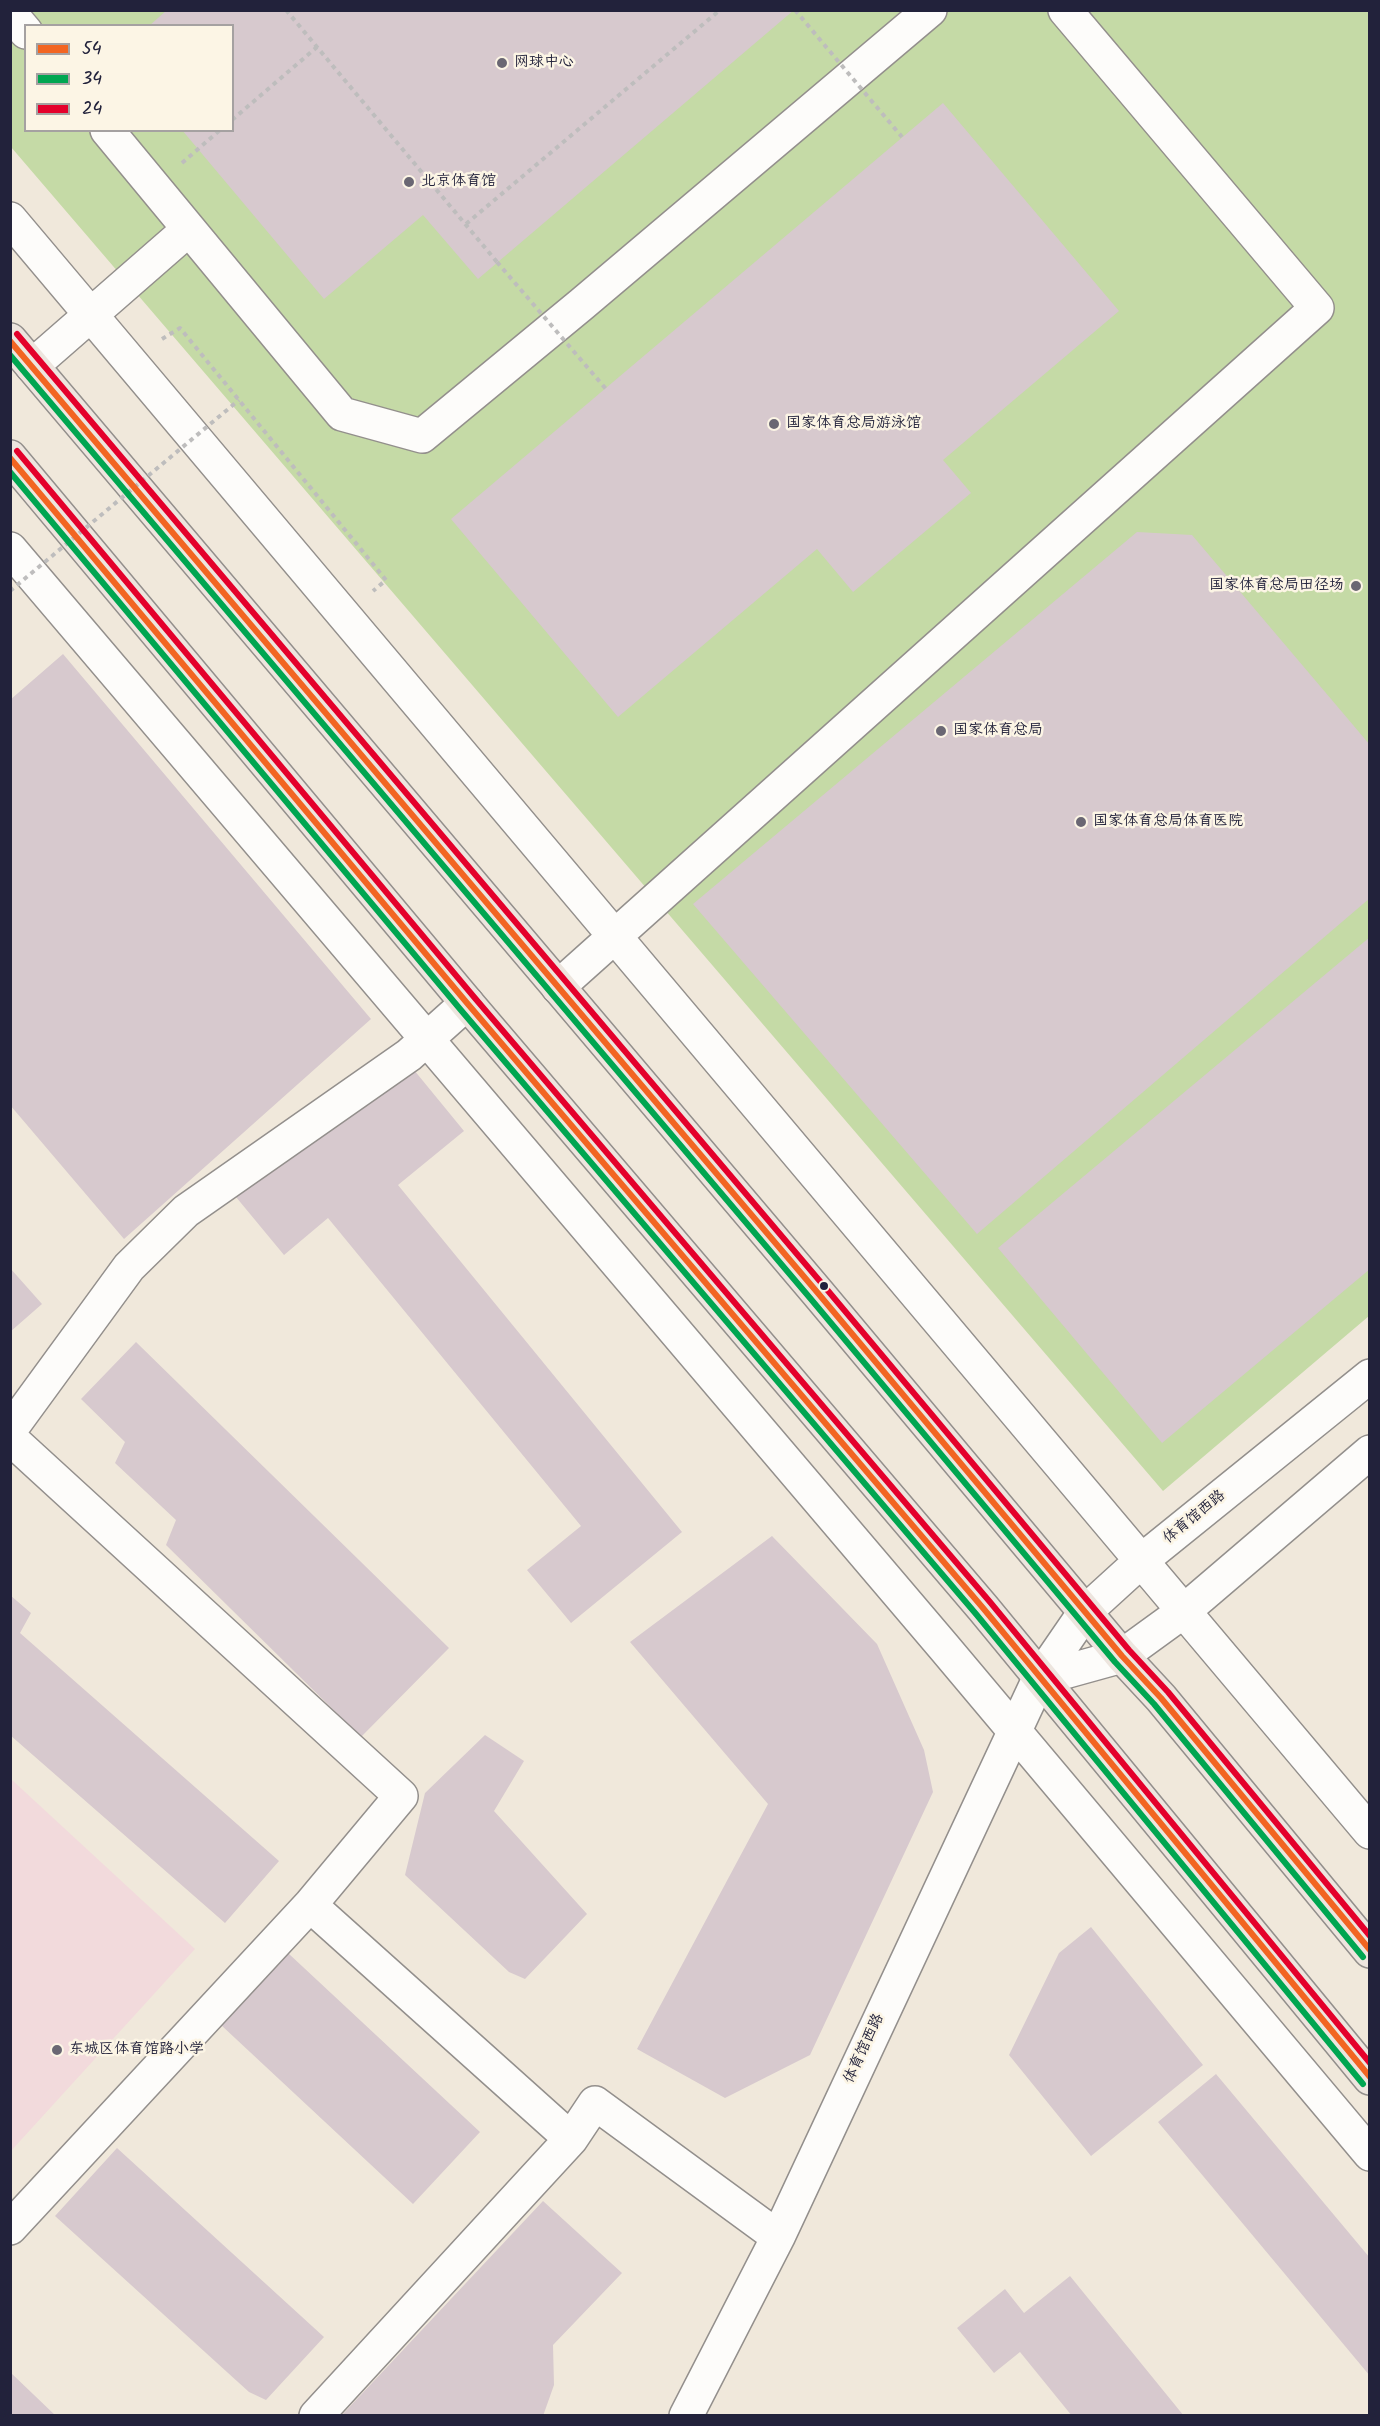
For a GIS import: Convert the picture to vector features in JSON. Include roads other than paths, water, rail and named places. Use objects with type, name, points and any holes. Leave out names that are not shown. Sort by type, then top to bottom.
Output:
[{"type":"main road","points":[[10,340],[818,1292],[1122,1656],[1161,1698],[1370,1952]]},
{"type":"main road","points":[[10,457],[466,1003],[983,1608],[1039,1679],[1370,2078]]},
{"type":"street","points":[[109,132],[342,414],[422,436],[591,297],[930,10]]},
{"type":"street","points":[[558,987],[1317,309],[1065,10]]},
{"type":"street","points":[[10,14],[24,30]]},
{"type":"street","points":[[10,219],[1370,1832]]},
{"type":"street","points":[[32,366],[189,230]]},
{"type":"street","points":[[10,549],[425,1040],[1014,1730],[1370,2154]]},
{"type":"street","points":[[10,1430],[129,1267],[186,1211],[409,1054],[466,1003]]},
{"type":"street","name":"体育馆西路","points":[[686,2415],[778,2236],[1039,1679],[1085,1612],[1141,1562],[1370,1376]]},
{"type":"street","points":[[10,1438],[401,1797],[310,1905],[10,2228]]},
{"type":"street","points":[[1039,1679],[1122,1656],[1184,1611],[1370,1452]]},
{"type":"street","points":[[310,1905],[571,2139]]},
{"type":"street","points":[[315,2415],[571,2139],[595,2103],[778,2236]]},
{"type":"place","name":"网球中心","points":[[502,63]]},
{"type":"place","name":"北京体育馆","points":[[409,182]]},
{"type":"place","name":"国家体育总局游泳馆","points":[[774,424]]},
{"type":"place","name":"国家体育总局田径场","points":[[1356,586]]},
{"type":"place","name":"国家体育总局","points":[[941,731]]},
{"type":"place","name":"国家体育总局体育医院","points":[[1081,822]]},
{"type":"place","name":"东城区体育馆路小学","points":[[57,2050]]}]
